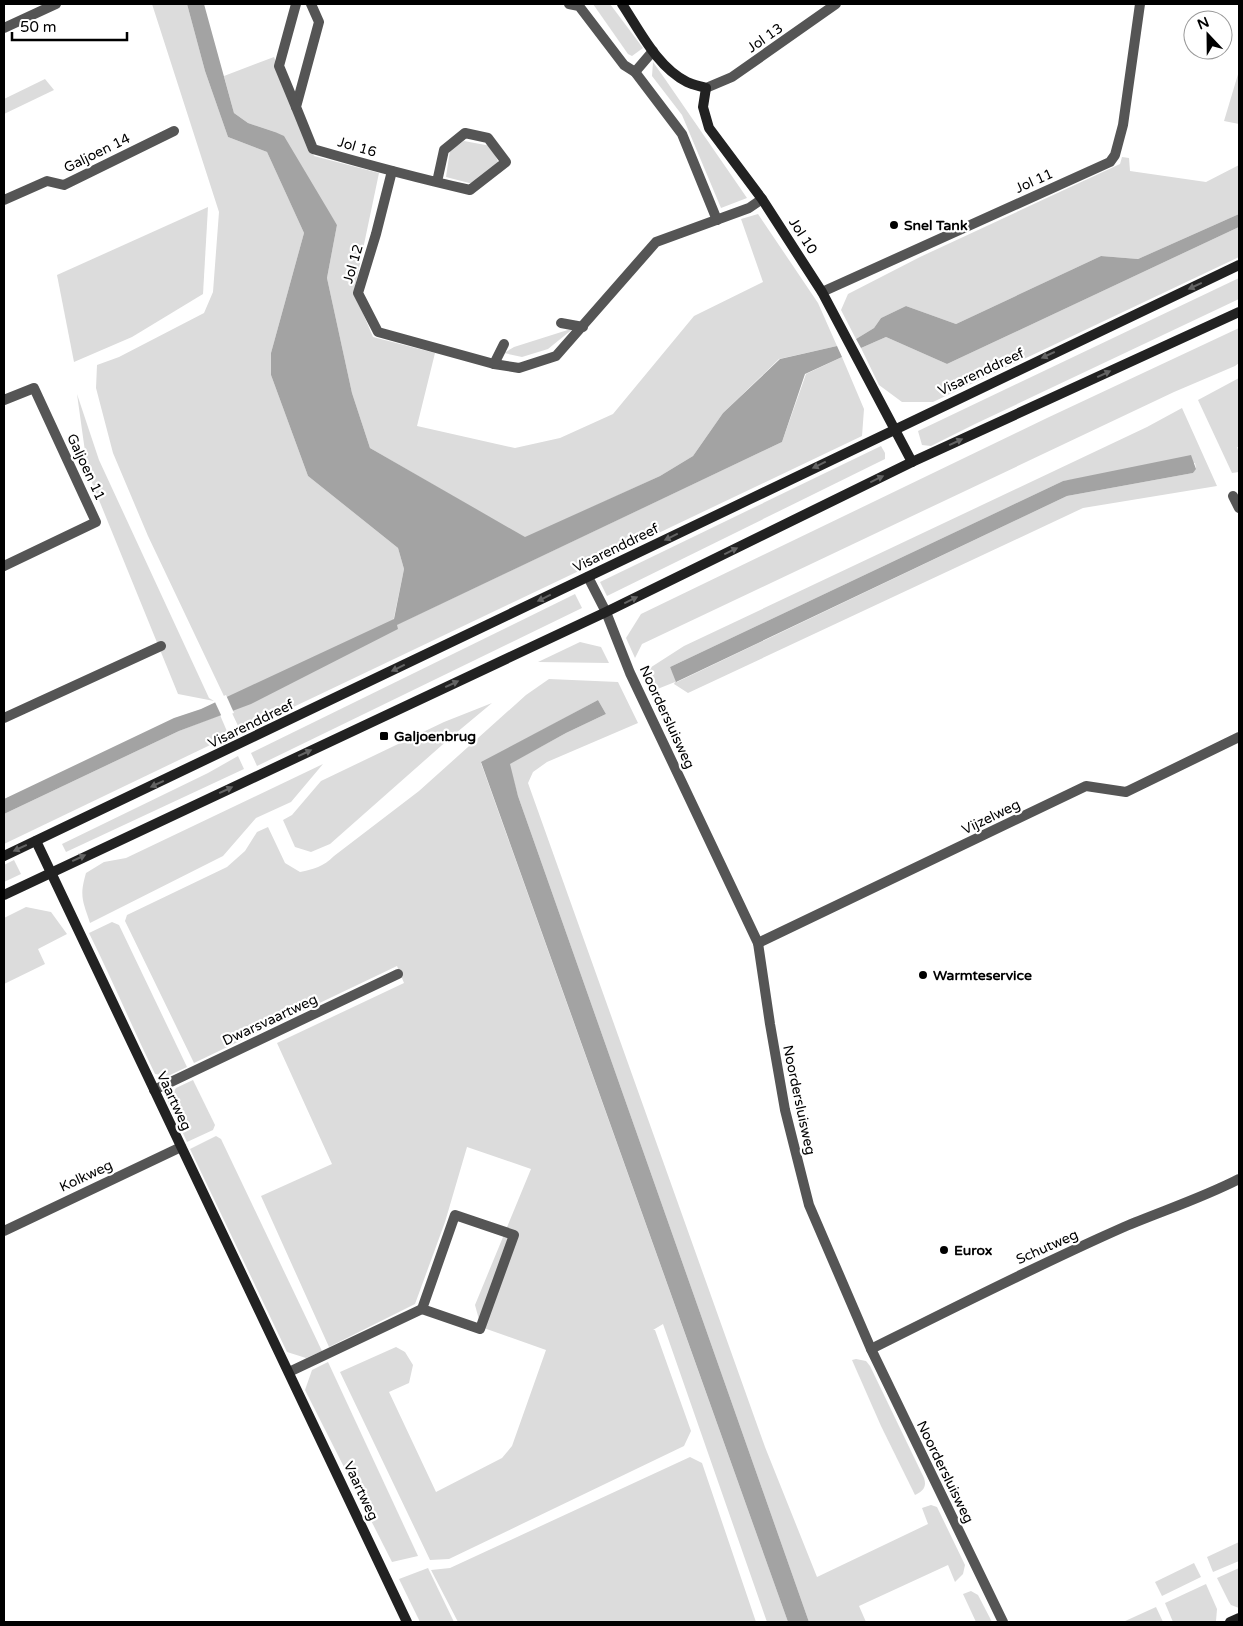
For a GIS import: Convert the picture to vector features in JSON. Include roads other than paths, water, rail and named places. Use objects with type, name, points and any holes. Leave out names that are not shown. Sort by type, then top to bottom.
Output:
[{"type":"main road","points":[[622,4],[653,51],[670,71],[688,82],[706,88]]},
{"type":"main road","name":"Jol 10","points":[[706,88],[703,107],[709,128],[762,198],[822,292],[912,462]]},
{"type":"main road","name":"Visarenddreef","points":[[4,856],[206,761],[1239,265]]},
{"type":"main road","points":[[4,895],[606,612],[912,462],[1239,312]]},
{"type":"main road","name":"Vaartweg","points":[[36,840],[407,1622]]},
{"type":"main road","points":[[1230,1622],[1239,1618]]},
{"type":"street","points":[[4,28],[56,4]]},
{"type":"street","name":"Jol 16","points":[[296,4],[279,66],[313,149],[392,171],[437,182],[470,190],[506,162],[488,138],[465,133],[444,150],[437,182]]},
{"type":"street","points":[[296,107],[319,22],[312,4]]},
{"type":"street","points":[[569,4],[579,6],[624,65],[635,72],[682,134],[717,220]]},
{"type":"street","name":"Jol 13","points":[[706,88],[732,78],[836,4]]},
{"type":"street","name":"Jol 11","points":[[822,292],[1110,162],[1115,155],[1124,125],[1140,4]]},
{"type":"street","points":[[635,72],[653,51]]},
{"type":"street","name":"Galjoen 14","points":[[4,200],[47,181],[64,185],[174,131]]},
{"type":"street","name":"Jol 12","points":[[392,171],[376,234],[358,293],[378,332],[494,364],[519,368],[556,356],[656,242],[748,208],[762,198]]},
{"type":"street","points":[[562,323],[583,327]]},
{"type":"street","points":[[494,364],[504,344]]},
{"type":"street","name":"Galjoen 11","points":[[4,400],[34,388],[96,522],[4,566]]},
{"type":"street","points":[[1233,496],[1239,508]]},
{"type":"street","name":"Noordersluisweg","points":[[588,577],[606,612],[630,673],[758,942],[785,1110],[809,1205],[871,1350],[1003,1622]]},
{"type":"street","points":[[4,718],[161,646]]},
{"type":"street","name":"Vijzelweg","points":[[758,942],[1086,786],[1126,792],[1239,737]]},
{"type":"street","name":"Dwarsvaartweg","points":[[154,1090],[398,974]]},
{"type":"street","name":"Kolkweg","points":[[4,1231],[181,1147]]},
{"type":"street","name":"Schutweg","points":[[871,1350],[1016,1277],[1124,1227],[1220,1189],[1239,1178]]},
{"type":"street","points":[[289,1372],[422,1309],[480,1329],[514,1235],[456,1214],[422,1309]]},
{"type":"place","name":"Snel Tank","points":[[894,225]]},
{"type":"place","name":"Galjoenbrug","points":[[384,736]]},
{"type":"place","name":"Warmteservice","points":[[923,975]]},
{"type":"place","name":"Eurox","points":[[944,1250]]}]
